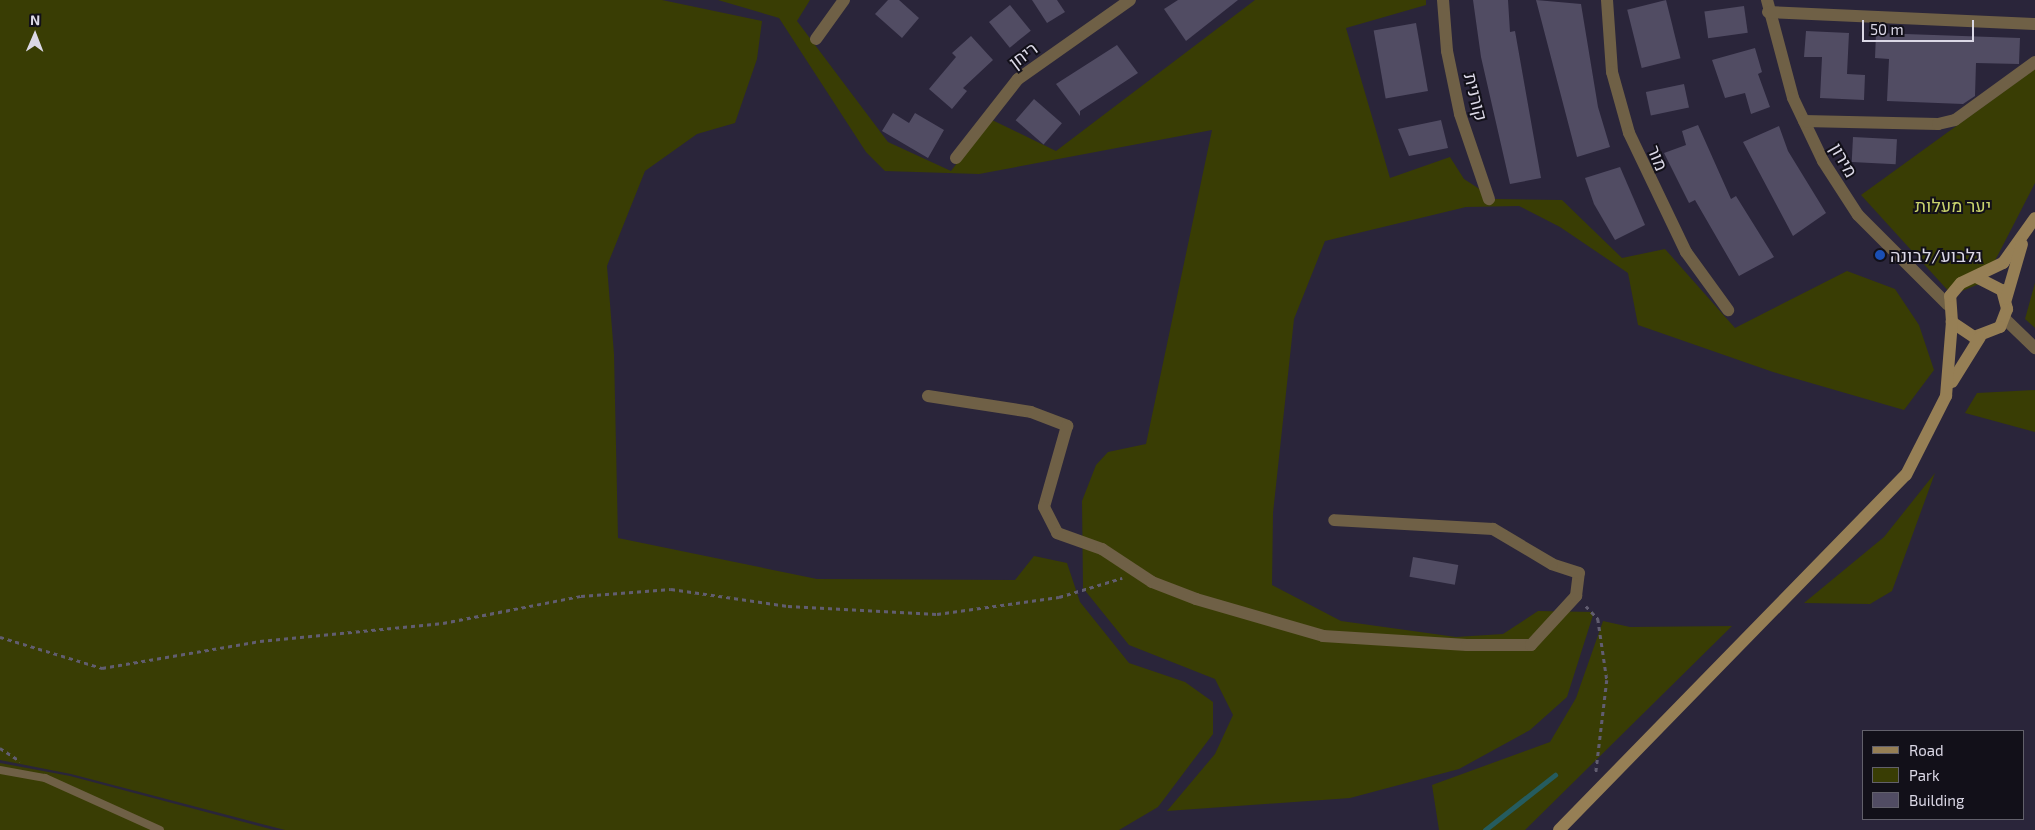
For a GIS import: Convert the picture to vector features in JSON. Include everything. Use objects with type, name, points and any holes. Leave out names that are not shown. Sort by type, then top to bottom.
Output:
[{"type":"main road","points":[[1952,322],[1965,335],[1980,337],[1993,333],[2005,319],[2006,299],[2024,238],[2035,218]]},
{"type":"main road","points":[[1946,396],[1952,322],[1948,305],[1955,288],[1978,278],[2003,262],[2024,238]]},
{"type":"main road","points":[[1978,278],[1994,283],[2006,299]]},
{"type":"main road","points":[[1559,830],[1593,793],[1892,493],[1921,453],[1946,396],[1980,337]]},
{"type":"street","points":[[816,39],[844,0]]},
{"type":"street","name":"ריחן","points":[[956,158],[1018,79],[1130,0]]},
{"type":"street","name":"קורנית","points":[[1443,0],[1447,51],[1460,114],[1489,199]]},
{"type":"street","name":"מור","points":[[1607,0],[1612,72],[1629,133],[1686,252],[1728,310]]},
{"type":"street","points":[[1767,6],[2035,24]]},
{"type":"street","name":"מירון","points":[[1767,6],[1804,122],[1858,216],[1948,305]]},
{"type":"street","points":[[1804,122],[1938,124],[1955,120],[2035,62]]},
{"type":"street","points":[[2005,319],[2035,348]]},
{"type":"street","points":[[928,396],[1031,412],[1067,426],[1044,507],[1057,533],[1102,549],[1138,573],[1196,599],[1323,636],[1384,643],[1531,645],[1576,596],[1578,572],[1544,560],[1493,529],[1334,520]]},
{"type":"lane","points":[[0,770],[45,778],[160,830]]},
{"type":"path","points":[[0,637],[102,668],[260,641],[443,623],[582,596],[671,589],[788,606],[937,614],[1059,597],[1138,573]]},
{"type":"path","points":[[1576,596],[1598,619],[1607,680],[1593,793]]},
{"type":"green space","points":[[0,0],[662,0],[762,21],[757,59],[735,123],[697,134],[645,171],[607,266],[614,354],[618,538],[817,579],[1015,580],[1034,556],[1067,563],[1080,602],[1129,663],[1185,682],[1213,702],[1213,734],[1158,807],[1119,830],[285,830],[71,774],[0,760]]},
{"type":"green space","points":[[718,0],[810,0],[797,21],[888,142],[951,171],[990,119],[1056,151],[1255,0],[1426,0],[1426,5],[1346,28],[1390,178],[1450,157],[1464,179],[1495,199],[1562,200],[1622,258],[1665,249],[1735,328],[1847,271],[1895,289],[1919,325],[1934,370],[1904,410],[1773,372],[1638,325],[1628,273],[1560,227],[1519,206],[1466,207],[1325,241],[1294,319],[1273,513],[1272,585],[1341,621],[1456,637],[1503,634],[1538,611],[1594,612],[1567,697],[1530,730],[1459,769],[1350,798],[1167,811],[1215,754],[1233,715],[1215,679],[1129,645],[1083,588],[1082,501],[1096,465],[1108,452],[1146,444],[1212,130],[979,174],[885,171],[866,152],[779,18]]},
{"type":"green space","name":"יער מעלות","points":[[2035,69],[2035,183],[1984,282],[1952,295],[1861,195]]},
{"type":"green space","points":[[2035,283],[2035,328],[2025,319]]},
{"type":"green space","points":[[2035,390],[2035,432],[1965,413],[1977,393]]},
{"type":"green space","points":[[1935,473],[1892,591],[1870,604],[1804,603],[1884,537]]},
{"type":"green space","points":[[1603,621],[1630,627],[1732,626],[1525,830],[1439,830],[1432,785],[1550,742],[1576,698]]},
{"type":"green space","points":[[0,763],[70,776],[274,830],[0,830]]},
{"type":"building","points":[[888,0],[899,0],[919,18],[902,38],[875,14]]},
{"type":"building","points":[[1032,0],[1057,0],[1065,12],[1047,23]]},
{"type":"building","points":[[1178,0],[1238,0],[1186,41],[1164,9]]},
{"type":"building","points":[[1473,0],[1508,0],[1510,32],[1515,31],[1541,178],[1510,184],[1481,57]]},
{"type":"building","points":[[1536,0],[1581,4],[1598,107],[1610,147],[1577,157]]},
{"type":"building","points":[[1666,0],[1681,58],[1642,68],[1627,10]]},
{"type":"building","points":[[1010,5],[1031,31],[1010,48],[989,22]]},
{"type":"building","points":[[1744,6],[1748,33],[1708,38],[1704,12]]},
{"type":"building","points":[[1416,23],[1428,91],[1386,98],[1374,30]]},
{"type":"building","points":[[1806,31],[1849,33],[1847,74],[1865,75],[1864,100],[1820,98],[1822,57],[1804,57]]},
{"type":"building","points":[[1876,33],[2020,38],[2019,64],[1976,63],[1975,96],[1963,104],[1887,101],[1889,59],[1875,58]]},
{"type":"building","points":[[971,36],[993,60],[963,88],[967,91],[952,109],[929,89],[956,57],[952,53]]},
{"type":"building","points":[[1117,45],[1138,73],[1080,111],[1080,116],[1056,84]]},
{"type":"building","points":[[1755,48],[1762,72],[1758,74],[1770,107],[1751,114],[1745,93],[1725,98],[1712,60]]},
{"type":"building","points":[[1684,84],[1689,107],[1651,116],[1646,92]]},
{"type":"building","points":[[1034,99],[1062,123],[1044,144],[1016,120]]},
{"type":"building","points":[[893,113],[909,123],[915,113],[944,130],[928,158],[882,131]]},
{"type":"building","points":[[1441,120],[1448,148],[1409,156],[1398,129]]},
{"type":"building","points":[[1698,125],[1731,199],[1736,196],[1774,257],[1739,276],[1695,200],[1689,203],[1664,153],[1686,145],[1682,131]]},
{"type":"building","points":[[1779,126],[1788,151],[1826,213],[1793,236],[1743,142]]},
{"type":"building","points":[[1853,137],[1897,139],[1896,164],[1852,162]]},
{"type":"building","points":[[1620,167],[1645,225],[1615,240],[1594,204],[1585,178]]},
{"type":"building","points":[[1413,557],[1458,565],[1455,585],[1410,577]]},
{"type":"waterway","points":[[1485,830],[1555,775]]},
{"type":"place","name":"גלבוע/לבונה","points":[[1880,255]]}]
